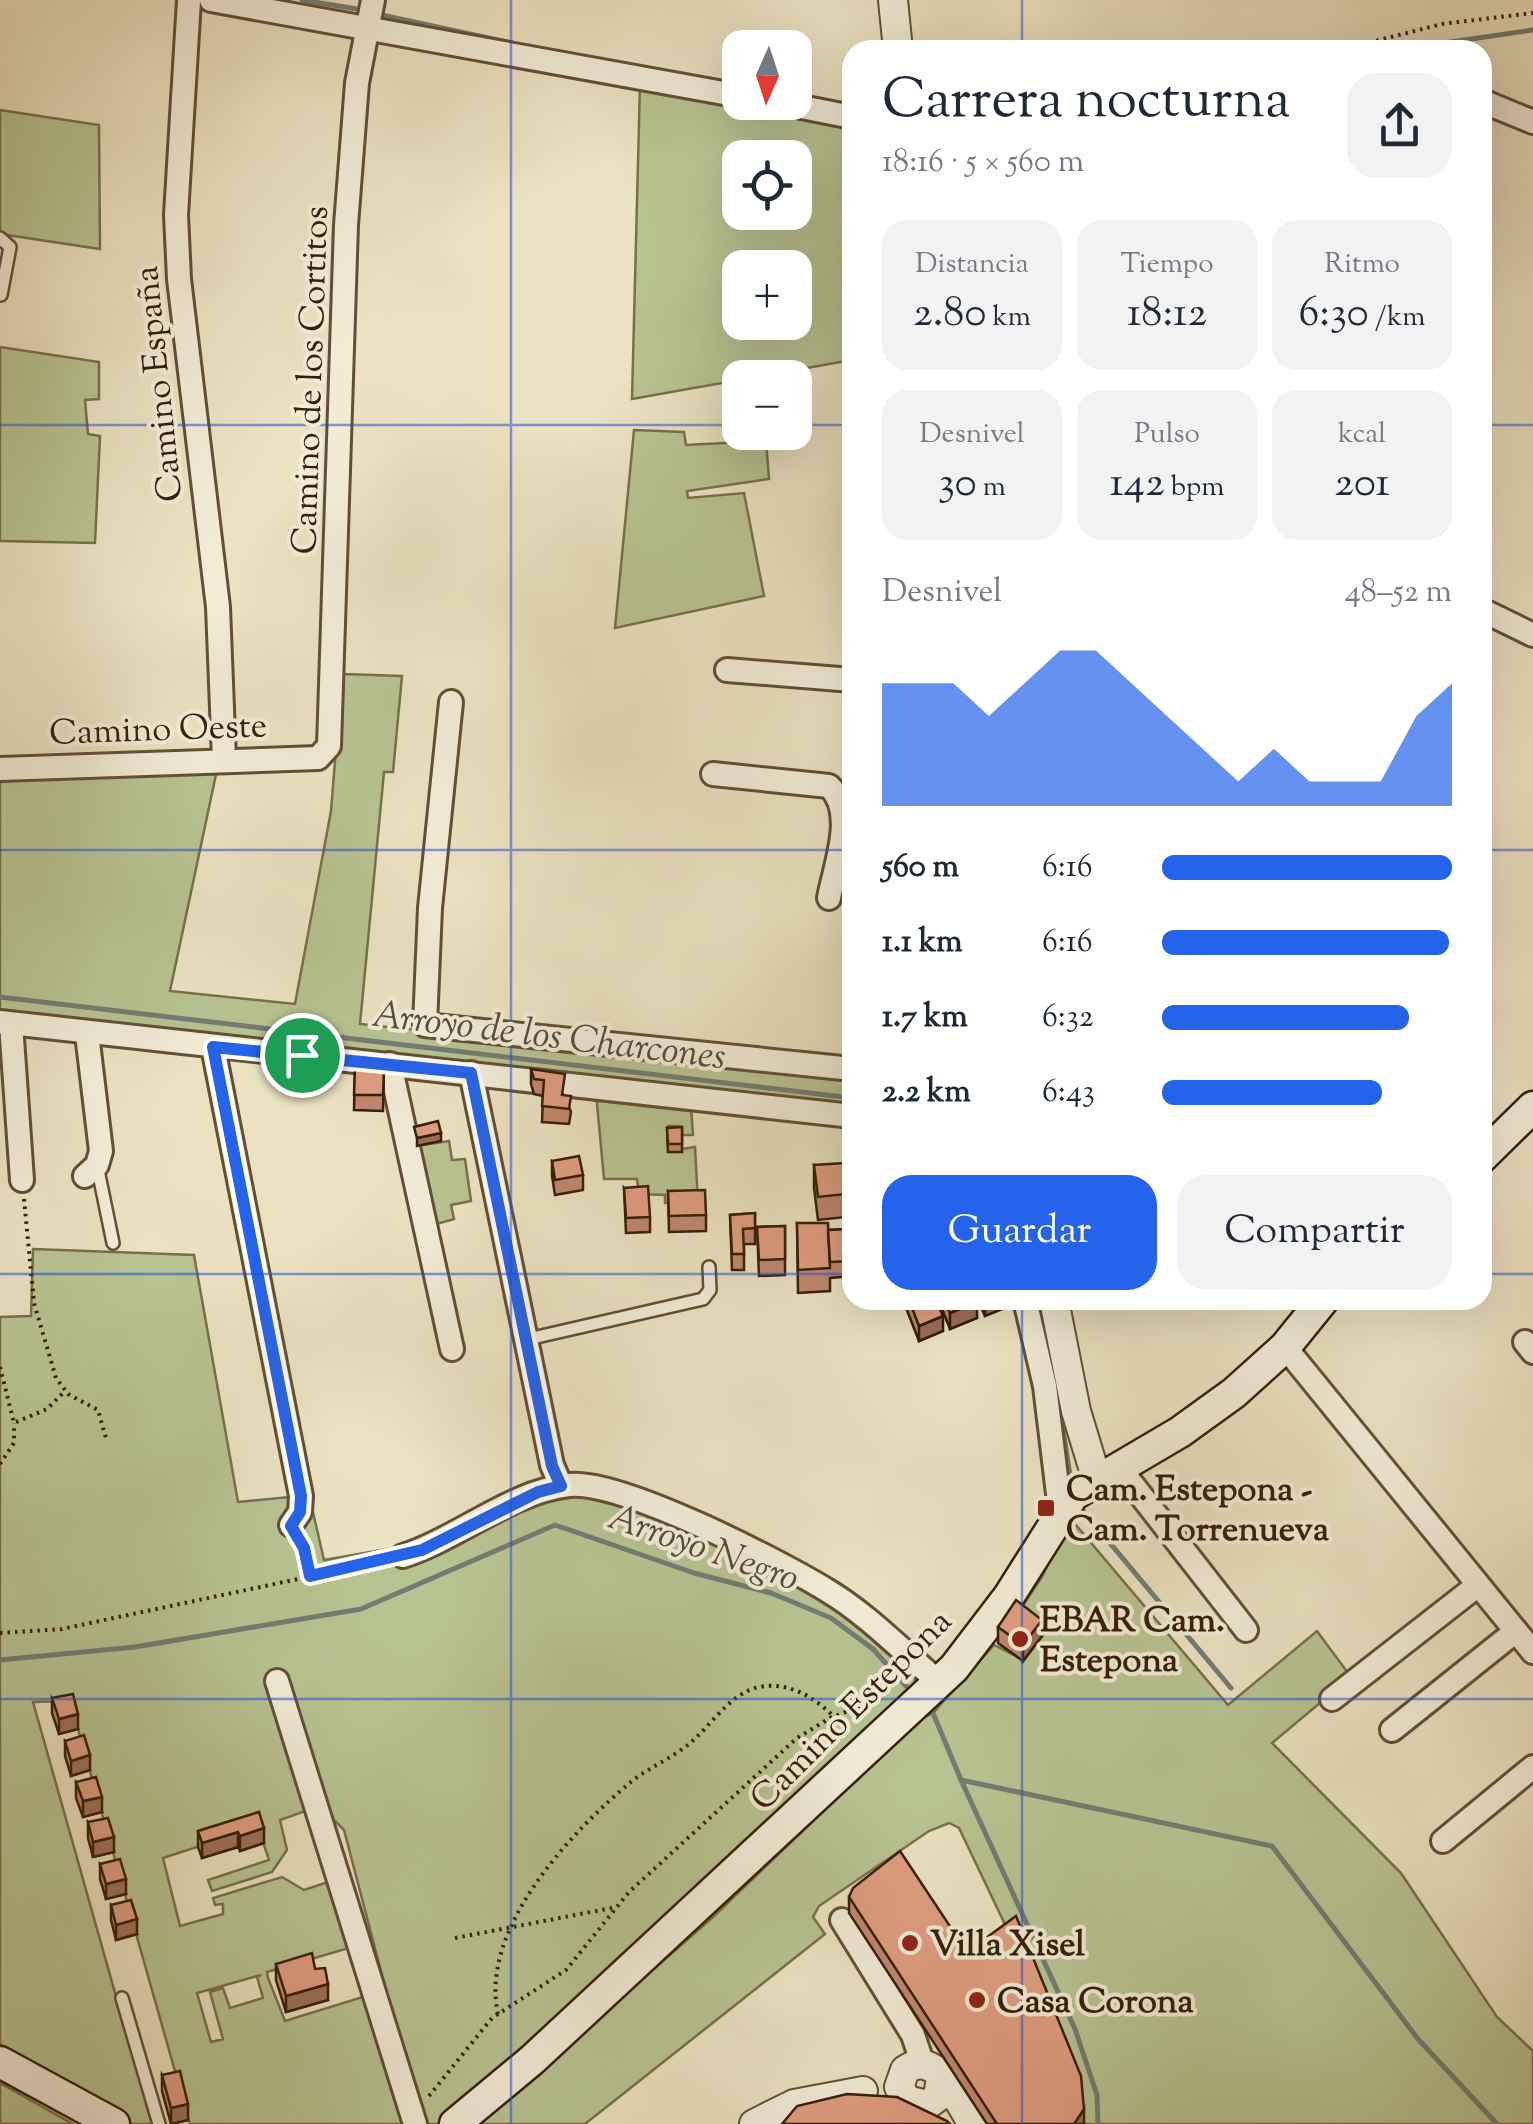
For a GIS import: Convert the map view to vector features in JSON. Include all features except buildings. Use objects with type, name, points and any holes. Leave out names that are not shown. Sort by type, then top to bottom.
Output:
[{"type":"main road","points":[[1492,1147],[1533,1108]]},
{"type":"main road","name":"Camino Estepona","points":[[455,2124],[532,2060],[939,1682],[1009,1596],[1084,1489],[1194,1422],[1286,1347],[1315,1310]]},
{"type":"main road","points":[[0,2062],[114,2124]]},
{"type":"street","name":"Camino España","points":[[190,0],[176,215],[179,279],[218,607],[224,759]]},
{"type":"street","points":[[211,0],[370,12],[722,92]]},
{"type":"street","points":[[892,0],[897,40]]},
{"type":"street","name":"Camino de los Cortitos","points":[[318,758],[329,746],[346,225],[370,12]]},
{"type":"street","points":[[1492,104],[1533,122]]},
{"type":"street","points":[[812,109],[842,115]]},
{"type":"street","points":[[1492,615],[1533,635]]},
{"type":"street","points":[[727,670],[842,679]]},
{"type":"street","points":[[451,702],[430,908],[425,1025],[842,1068]]},
{"type":"street","name":"Camino Oeste","points":[[0,769],[318,758]]},
{"type":"street","points":[[713,774],[829,786],[842,805]]},
{"type":"street","points":[[829,898],[842,846]]},
{"type":"street","points":[[22,1180],[5,1023],[842,1115]]},
{"type":"street","points":[[87,1034],[101,1151],[91,1170]]},
{"type":"street","points":[[213,1047],[301,1496],[300,1512],[291,1526]]},
{"type":"street","points":[[390,1064],[452,1348]]},
{"type":"street","points":[[471,1073],[552,1466],[561,1486]]},
{"type":"street","points":[[1031,1310],[1049,1340],[1076,1411],[1084,1489]]},
{"type":"street","points":[[1053,1310],[1049,1340],[1084,1489],[1246,1630]]},
{"type":"street","points":[[1286,1347],[1533,1652]]},
{"type":"street","points":[[402,1556],[439,1543],[538,1492],[579,1484],[623,1495],[768,1559],[830,1592],[939,1682]]},
{"type":"street","points":[[1332,1699],[1478,1585]]},
{"type":"street","points":[[1392,1730],[1516,1631]]},
{"type":"street","points":[[277,1680],[414,2120]]},
{"type":"street","points":[[1443,1840],[1533,1767]]},
{"type":"street","points":[[842,1920],[913,2035],[918,2084],[955,2124]]},
{"type":"street","points":[[760,2121],[817,2097],[918,2084],[972,2124]]},
{"type":"lane","points":[[0,238],[10,247],[1,294]]},
{"type":"lane","points":[[91,1170],[112,1242]]},
{"type":"lane","points":[[528,1338],[703,1299],[710,1290],[709,1267]]},
{"type":"lane","points":[[122,1998],[159,2124]]},
{"type":"path","points":[[1379,40],[1442,24],[1533,13]]},
{"type":"path","points":[[22,1180],[37,1320],[65,1391],[98,1410],[108,1442]]},
{"type":"path","points":[[0,1367],[14,1423],[14,1444],[0,1464]]},
{"type":"path","points":[[14,1423],[47,1409],[65,1391]]},
{"type":"path","points":[[291,1526],[304,1548],[310,1576]]},
{"type":"path","points":[[0,1633],[62,1629],[402,1556]]},
{"type":"path","points":[[498,2014],[496,1968],[510,1927],[536,1886],[605,1806],[635,1779],[688,1745],[736,1696],[762,1686],[807,1694],[833,1716]]},
{"type":"path","points":[[414,2120],[468,2044],[498,2014],[566,1970],[617,1907],[797,1738],[833,1716],[878,1698],[900,1700],[912,1708]]},
{"type":"path","points":[[454,1938],[566,1920],[617,1907]]},
{"type":"green space","points":[[640,84],[722,99],[722,120],[812,120],[812,116],[842,121],[842,362],[812,367],[812,360],[722,360],[722,383],[632,399]]},
{"type":"green space","points":[[0,110],[99,125],[100,249],[0,234]]},
{"type":"green space","points":[[0,347],[99,362],[99,399],[85,400],[88,434],[100,436],[95,543],[0,541]]},
{"type":"green space","points":[[634,430],[684,432],[686,445],[722,443],[722,450],[767,450],[769,479],[687,491],[688,498],[744,493],[764,596],[615,628]]},
{"type":"green space","points":[[342,674],[402,676],[393,772],[384,772],[360,1024],[842,1075],[842,1111],[0,1012],[0,775],[218,765],[170,991],[295,1004],[331,811]]},
{"type":"green space","points":[[596,1093],[691,1106],[693,1135],[682,1135],[680,1126],[668,1126],[668,1151],[695,1147],[698,1202],[665,1203],[665,1195],[639,1194],[637,1179],[604,1179]]},
{"type":"green space","points":[[449,1141],[452,1160],[465,1159],[471,1201],[451,1205],[454,1219],[433,1225],[417,1146]]},
{"type":"green space","points":[[33,1249],[194,1255],[238,1502],[309,1495],[324,1560],[422,1543],[554,1497],[603,1495],[735,1548],[854,1619],[919,1676],[905,1695],[501,2073],[439,2124],[421,2124],[344,1830],[324,1810],[311,1809],[280,1820],[287,1850],[272,1872],[212,1891],[208,1880],[269,1860],[258,1827],[163,1858],[180,1926],[223,1914],[223,1904],[215,1905],[213,1898],[282,1877],[304,1890],[328,1882],[349,1948],[267,1972],[268,1978],[285,2021],[369,1995],[408,2124],[190,2124],[70,1701],[33,1702],[152,2124],[130,2124],[0,2053],[0,1317],[31,1316]],"holes":[[[261,1975],[257,1977],[263,1998],[230,2008],[223,1988],[210,1992],[223,2039],[211,2042],[197,1993]]]},
{"type":"green space","points":[[1070,1518],[1228,1705],[1317,1631],[1351,1677],[1272,1743],[1401,1873],[1497,2017],[1533,2051],[1533,2124],[1084,2124],[1010,1935],[959,1828],[949,1823],[929,1831],[819,1906],[813,1917],[825,1934],[585,2124],[477,2124],[712,1918],[918,1720],[933,1713],[994,1645],[1024,1660],[1042,1636],[1016,1616],[1042,1577]]},
{"type":"green space","points":[[0,2083],[73,2124],[0,2124]]},
{"type":"waterway","points":[[302,0],[363,10]]},
{"type":"waterway","points":[[377,14],[512,43]]},
{"type":"waterway","points":[[1464,40],[1533,30]]},
{"type":"waterway","name":"Arroyo de los Charcones","points":[[0,997],[842,1097]]},
{"type":"waterway","name":"Arroyo de los Charcones","points":[[1041,1310],[1047,1334]]},
{"type":"waterway","name":"Arroyo de los Charcones","points":[[1054,1369],[1071,1482]]},
{"type":"waterway","name":"Arroyo de los Charcones","points":[[1079,1506],[1231,1688]]},
{"type":"waterway","name":"Arroyo Negro","points":[[0,1660],[135,1647],[361,1609],[555,1525],[694,1573],[771,1593],[831,1618],[873,1649],[906,1686]]},
{"type":"waterway","points":[[933,1713],[961,1780],[1272,1846],[1418,2039],[1497,2124]]},
{"type":"waterway","name":"Arroyo Negro","points":[[961,1780],[1075,2029],[1097,2095],[1098,2124]]},
{"type":"place","name":"Cam. Estepona - Cam. Torrenueva","points":[[1046,1508]]},
{"type":"place","name":"EBAR Cam. Estepona","points":[[1020,1639]]},
{"type":"place","name":"Villa Xisel","points":[[910,1943]]},
{"type":"place","name":"Casa Corona","points":[[977,2000]]},
{"type":"route","points":[[213,1047],[302,1055],[471,1073],[552,1466],[561,1486],[538,1492],[422,1550],[310,1576],[304,1548],[291,1526],[300,1512],[301,1496],[213,1047]]}]
